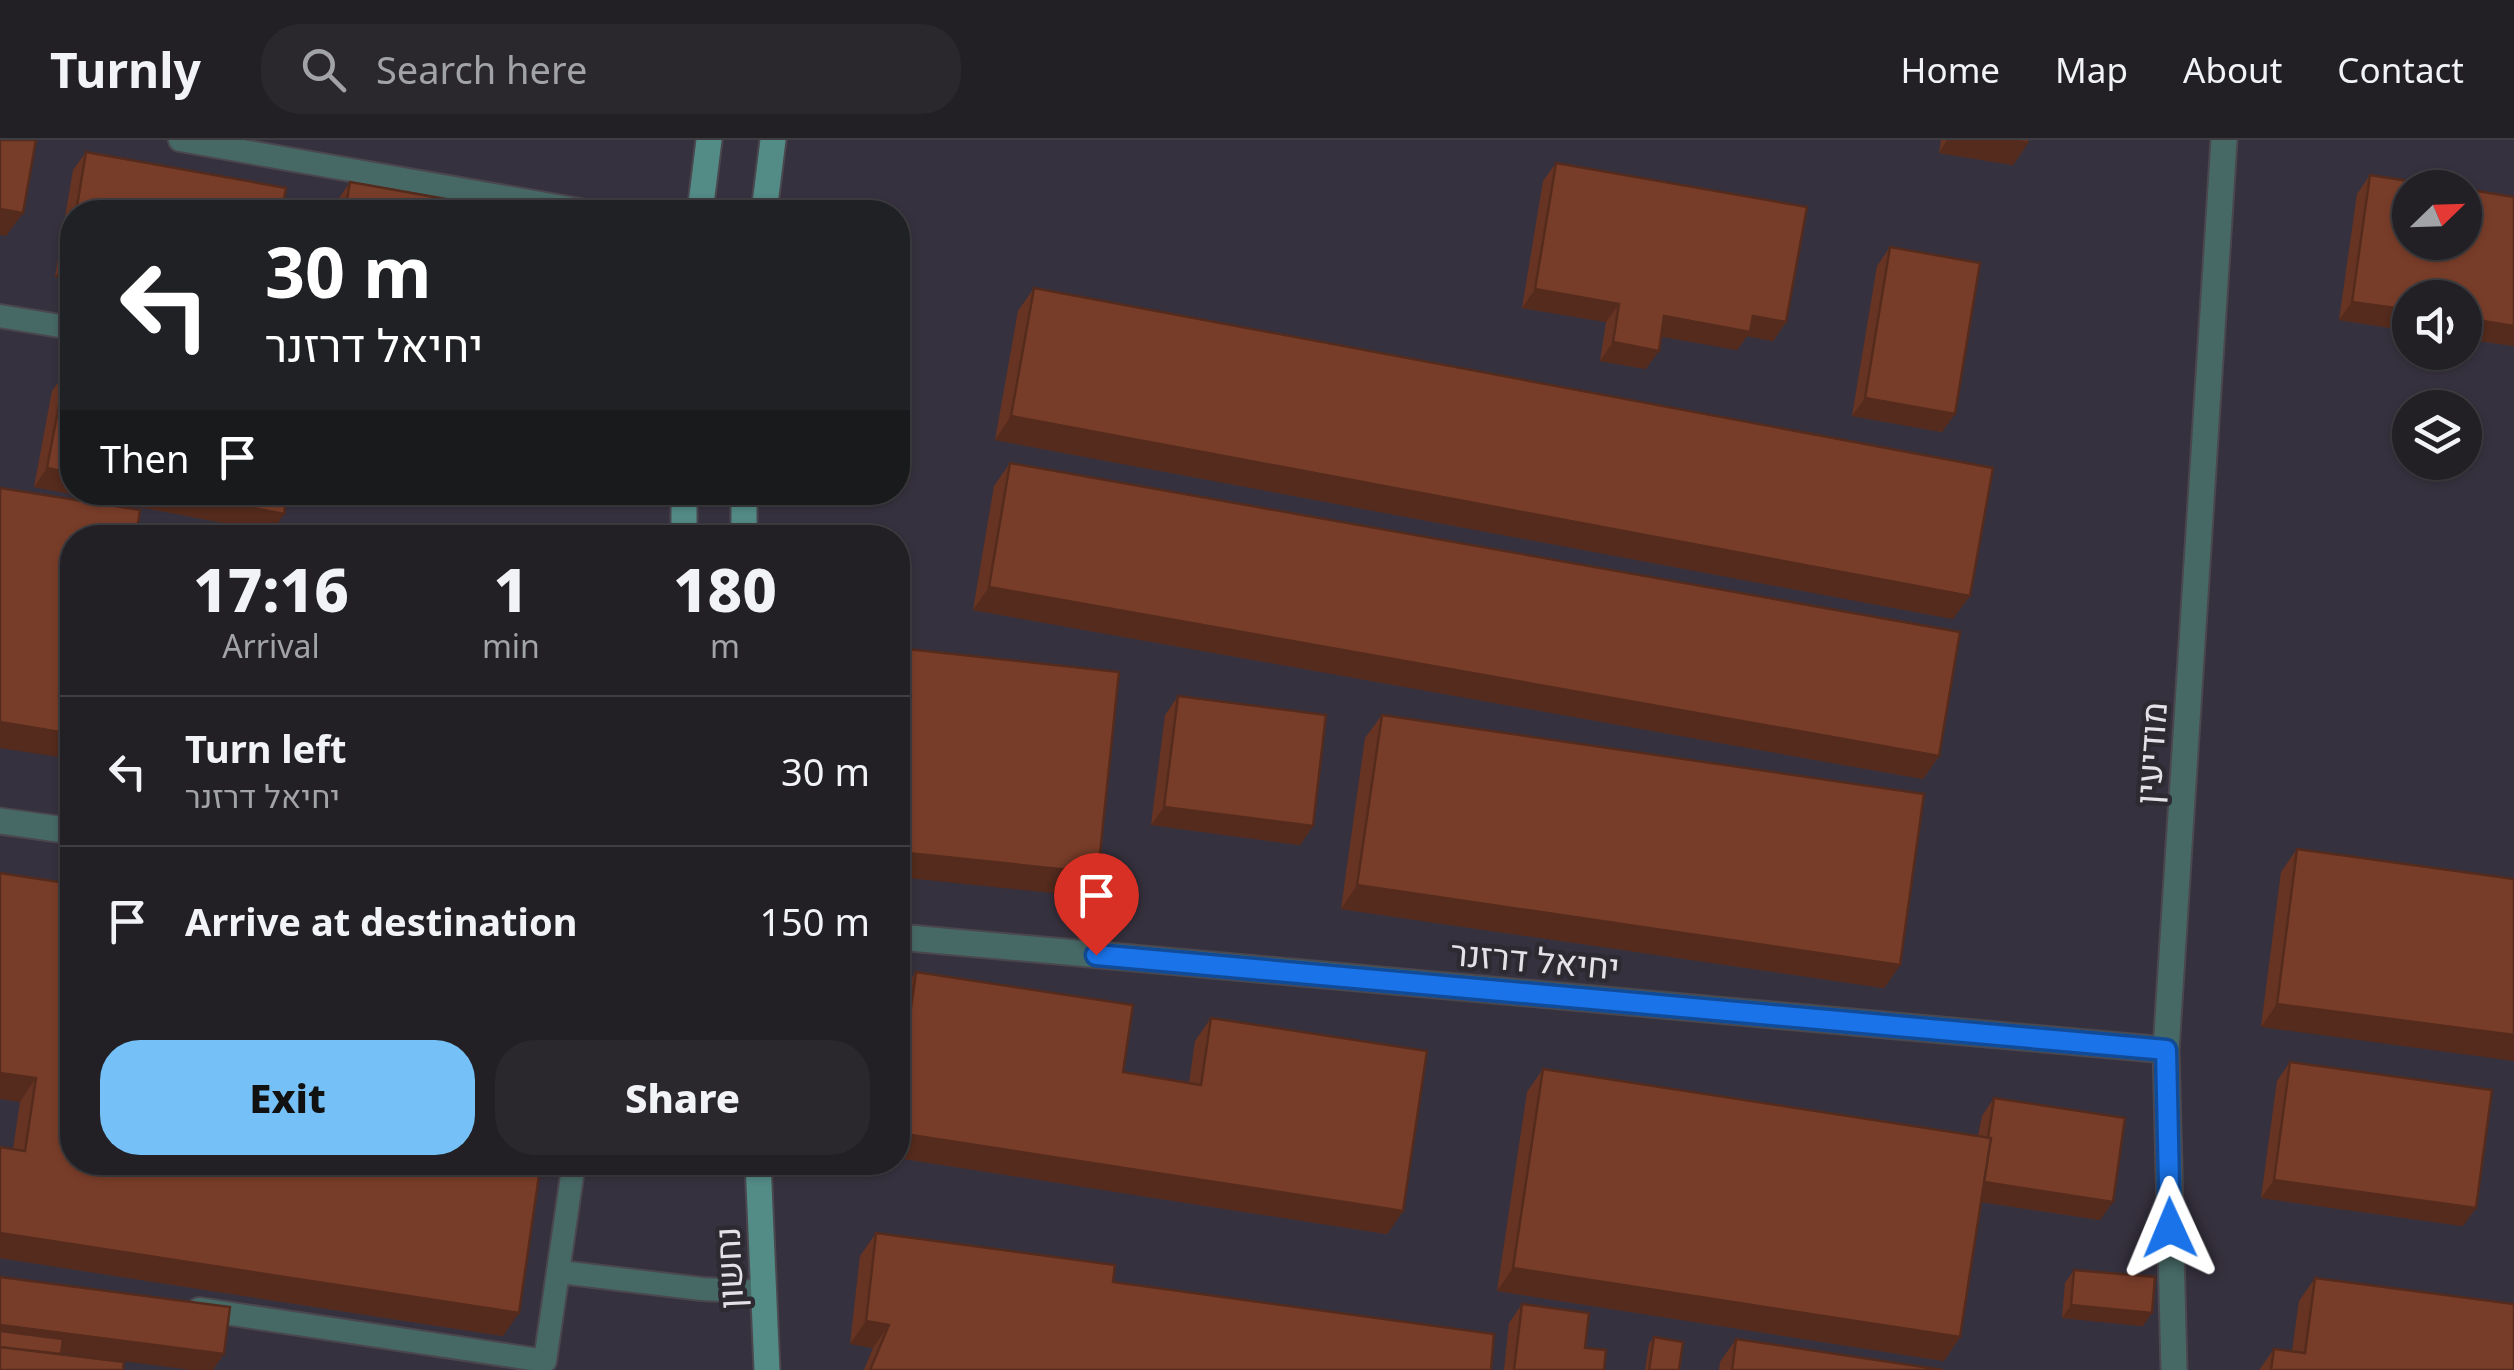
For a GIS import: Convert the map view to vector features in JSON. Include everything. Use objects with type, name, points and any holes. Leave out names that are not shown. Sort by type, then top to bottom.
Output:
[{"type":"street","points":[[702,200],[709,140]]},
{"type":"street","points":[[766,200],[773,140]]},
{"type":"street","name":"מודיעין","points":[[2174,1370],[2166,1050],[2224,140]]},
{"type":"street","points":[[0,821],[60,829]]},
{"type":"street","name":"יחיאל דרזנר","points":[[910,939],[2166,1050]]},
{"type":"street","name":"נחשון","points":[[759,1175],[767,1370]]},
{"type":"lane","points":[[180,140],[522,200]]},
{"type":"lane","points":[[0,316],[60,326]]},
{"type":"lane","points":[[175,1306],[545,1361],[572,1175]]},
{"type":"lane","points":[[560,1272],[702,1289],[764,1292]]},
{"type":"shaded area","points":[[0,140],[2514,140],[2514,1370],[0,1370]]},
{"type":"building","points":[[0,140],[36,140],[23,213],[0,209]]},
{"type":"building","points":[[86,152],[286,188],[284,200],[78,200]]},
{"type":"building","points":[[1556,163],[1807,207],[1786,322],[1753,316],[1750,332],[1664,316],[1659,351],[1613,342],[1619,304],[1535,289]]},
{"type":"building","points":[[2370,175],[2392,178],[2392,260],[2482,260],[2482,192],[2514,197],[2514,326],[2482,321],[2482,280],[2392,280],[2392,308],[2352,302]]},
{"type":"building","points":[[350,182],[451,200],[347,200]]},
{"type":"building","points":[[1890,247],[1980,263],[1955,414],[1865,398]]},
{"type":"building","points":[[1034,288],[1993,468],[1970,596],[1011,416]]},
{"type":"building","points":[[60,399],[60,471],[47,468]]},
{"type":"building","points":[[1010,463],[1960,632],[1939,756],[989,587]]},
{"type":"building","points":[[0,488],[60,497],[60,505],[108,505],[140,510],[138,525],[60,525],[60,732],[0,722]]},
{"type":"building","points":[[239,505],[286,505],[284,514]]},
{"type":"building","points":[[910,649],[1119,672],[1098,873],[910,853]]},
{"type":"building","points":[[1178,696],[1326,715],[1313,826],[1164,807]]},
{"type":"building","points":[[1382,715],[1924,794],[1900,965],[1357,885]]},
{"type":"building","points":[[2297,849],[2514,879],[2514,1035],[2277,1004]]},
{"type":"building","points":[[0,873],[60,882],[60,1175],[539,1175],[519,1313],[0,1233],[0,1147],[25,1151],[36,1078],[0,1073]]},
{"type":"building","points":[[916,972],[1133,1005],[1123,1072],[1201,1085],[1211,1018],[1427,1051],[1403,1211],[910,1135],[910,1015]]},
{"type":"building","points":[[2290,1062],[2492,1090],[2476,1208],[2274,1180]]},
{"type":"building","points":[[1543,1069],[1991,1138],[1960,1337],[1513,1268]]},
{"type":"building","points":[[1994,1098],[2125,1118],[2113,1202],[1984,1182]]},
{"type":"building","points":[[876,1233],[1115,1265],[1113,1282],[1494,1334],[1491,1370],[870,1370],[889,1325],[866,1321]]},
{"type":"building","points":[[2074,1270],[2155,1277],[2152,1313],[2071,1305]]},
{"type":"building","points":[[0,1277],[230,1307],[224,1354],[0,1325]]},
{"type":"building","points":[[2315,1278],[2514,1304],[2514,1370],[2271,1370],[2274,1349],[2305,1353]]},
{"type":"building","points":[[1522,1304],[1589,1313],[1585,1348],[1606,1350],[1604,1370],[1514,1370]]},
{"type":"building","points":[[0,1331],[63,1339],[61,1354],[0,1347]]},
{"type":"building","points":[[1654,1337],[1683,1342],[1679,1370],[1649,1370]]},
{"type":"building","points":[[1736,1339],[1943,1370],[1732,1370]]},
{"type":"building","points":[[0,1347],[124,1362],[123,1370],[0,1370]]},
{"type":"route","points":[[1096,955],[2166,1050],[2170,1228]]}]
